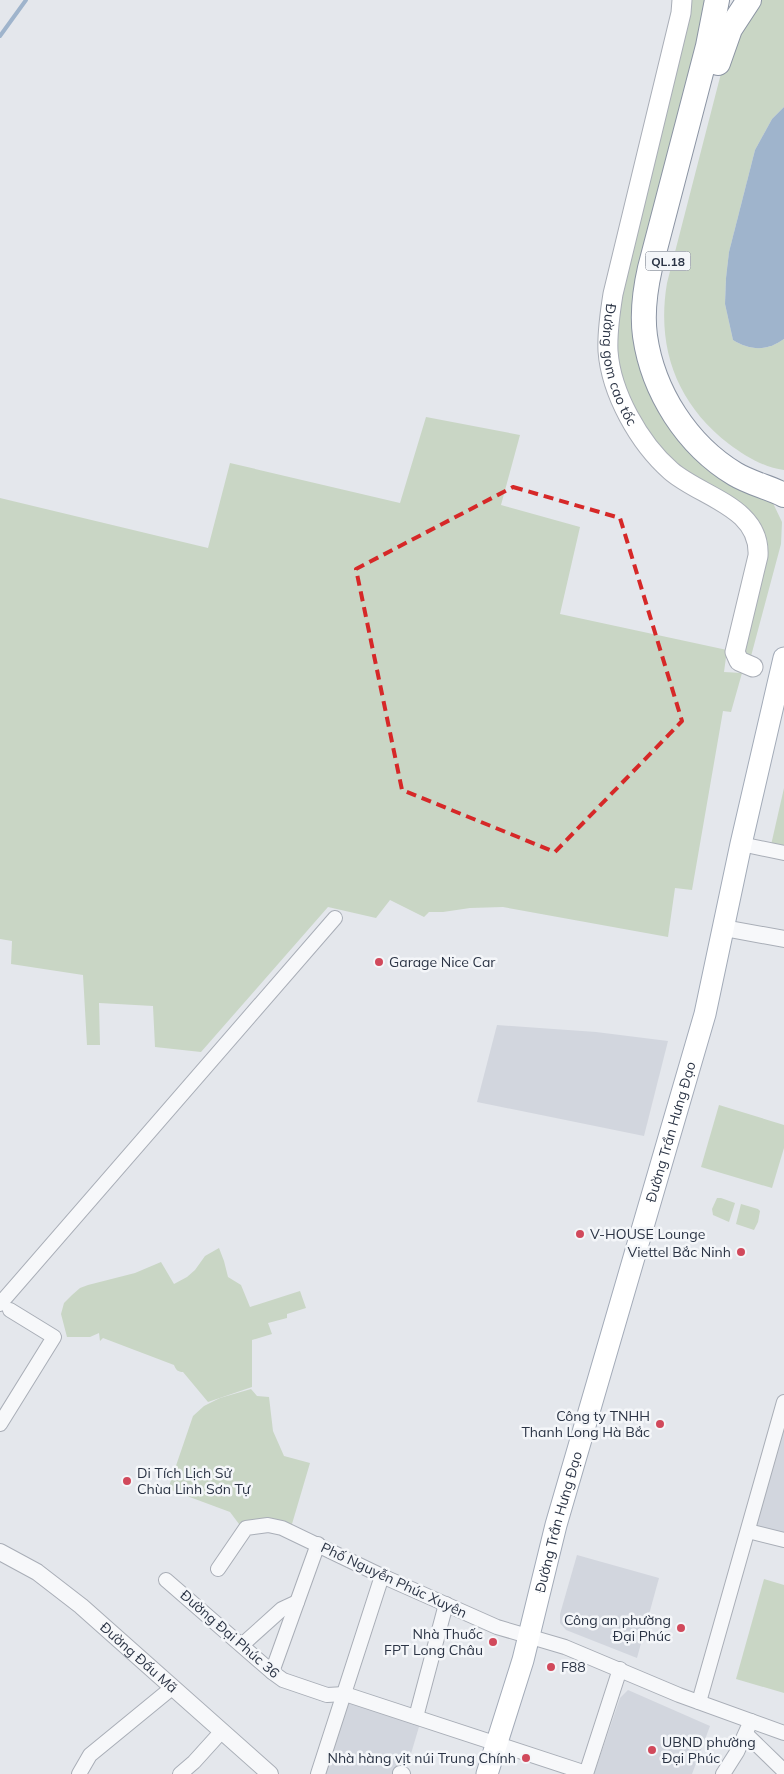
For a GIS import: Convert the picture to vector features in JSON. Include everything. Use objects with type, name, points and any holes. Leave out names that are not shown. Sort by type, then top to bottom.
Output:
[{"type":"highway","points":[[717,0],[708,46],[650,268],[645,305],[645,336],[653,370],[660,389],[674,414],[690,434],[713,458],[734,474],[784,495]]},
{"type":"highway","name":"QL.18","points":[[749,0],[730,29],[718,62],[664,280],[660,307],[661,334],[671,374],[684,402],[700,424],[719,443],[740,458],[784,478]]},
{"type":"main road","name":"Đường gom cao tốc","points":[[682,0],[681,13],[613,294],[608,352],[616,384],[628,416],[654,453],[686,483],[744,517],[754,530],[758,545],[758,556],[736,652],[740,661],[753,667]]},
{"type":"main road","name":"Đường Trần Hưng Đạo","points":[[487,1774],[528,1637],[556,1525],[705,1014],[741,844],[784,658]]},
{"type":"street","points":[[741,844],[784,853]]},
{"type":"street","points":[[0,1424],[54,1337],[5,1307],[335,918]]},
{"type":"street","points":[[724,928],[784,939]]},
{"type":"street","points":[[699,1702],[784,1402]]},
{"type":"street","name":"Phố Nguyễn Phúc Xuyên","points":[[218,1569],[246,1528],[268,1525],[282,1528],[382,1576],[500,1628],[564,1647],[620,1669],[699,1702],[748,1728],[784,1733]]},
{"type":"street","points":[[748,1530],[784,1540]]},
{"type":"street","points":[[272,1672],[318,1544]]},
{"type":"street","name":"Đường Đấu Mã","points":[[0,1552],[46,1579],[81,1606],[222,1731],[264,1772]]},
{"type":"street","points":[[318,1774],[382,1576]]},
{"type":"street","name":"Đường Đại Phúc 36","points":[[166,1580],[283,1680],[327,1695],[345,1694],[586,1773]]},
{"type":"street","points":[[242,1645],[279,1611],[297,1602]]},
{"type":"street","points":[[416,1717],[446,1604]]},
{"type":"street","points":[[586,1773],[620,1669]]},
{"type":"street","points":[[79,1774],[90,1755],[173,1687]]},
{"type":"street","points":[[723,1774],[748,1728],[784,1771]]},
{"type":"street","points":[[180,1774],[194,1762],[222,1731]]},
{"type":"highlighted area","points":[[513,487],[620,518],[682,721],[555,852],[402,790],[356,569]]},
{"type":"shaded area","points":[[497,1025],[596,1032],[668,1041],[644,1136],[477,1102]]},
{"type":"shaded area","points":[[784,1426],[784,1534],[755,1526]]},
{"type":"shaded area","points":[[577,1555],[659,1578],[637,1658],[566,1630],[560,1623],[560,1614]]},
{"type":"shaded area","name":"UBND phường Đại Phúc","points":[[628,1690],[710,1726],[692,1774],[594,1774],[620,1698]]},
{"type":"shaded area","points":[[348,1698],[421,1720],[405,1774],[323,1774]]},
{"type":"green space","points":[[687,0],[710,0],[652,238],[651,382],[772,501],[782,522],[781,544],[750,660],[743,653],[764,547],[694,476],[667,456],[654,442],[629,401],[616,358],[615,318]]},
{"type":"green space","points":[[754,0],[784,0],[784,107],[772,119],[755,150],[729,252],[725,304],[733,340],[746,346],[759,348],[771,346],[784,339],[784,470],[762,464],[742,453],[711,428],[696,411],[674,373],[668,352],[665,330],[664,307],[667,283],[726,54]]},
{"type":"green space","points":[[426,417],[520,435],[501,505],[580,527],[560,614],[727,650],[724,672],[742,673],[731,712],[723,711],[692,890],[675,888],[668,937],[503,907],[429,912],[424,917],[390,900],[376,918],[328,907],[201,1052],[155,1047],[153,1006],[99,1003],[100,1045],[87,1045],[83,975],[11,964],[12,941],[0,939],[0,498],[208,548],[230,463],[400,503]]},
{"type":"green space","points":[[784,788],[784,848],[771,845]]},
{"type":"green space","points":[[719,1105],[784,1125],[784,1148],[772,1188],[701,1167]]},
{"type":"green space","points":[[717,1198],[735,1203],[729,1222],[713,1215],[712,1209]]},
{"type":"green space","points":[[741,1204],[760,1211],[754,1230],[736,1224]]},
{"type":"green space","points":[[219,1248],[228,1277],[241,1285],[250,1307],[300,1291],[306,1308],[287,1314],[287,1318],[268,1323],[272,1334],[252,1340],[252,1387],[208,1402],[183,1372],[177,1370],[174,1365],[103,1338],[100,1341],[99,1333],[90,1337],[67,1337],[61,1314],[64,1303],[80,1288],[135,1273],[161,1262],[174,1284],[187,1277],[195,1270],[205,1256]]},
{"type":"green space","points":[[251,1389],[257,1396],[269,1397],[273,1431],[284,1456],[310,1463],[292,1524],[267,1518],[243,1525],[239,1524],[230,1512],[168,1489],[193,1416],[204,1406],[220,1398]]},
{"type":"green space","points":[[764,1579],[784,1585],[784,1693],[736,1679]]},
{"type":"water","points":[[784,107],[784,339],[771,346],[753,348],[733,340],[725,304],[729,252],[755,150],[772,119]]},
{"type":"waterway","points":[[0,36],[26,0]]},
{"type":"place","name":"Garage Nice Car","points":[[379,962]]},
{"type":"place","name":"V-HOUSE Lounge","points":[[580,1234]]},
{"type":"place","name":"Viettel Bắc Ninh","points":[[741,1252]]},
{"type":"place","name":"Công ty TNHH Thanh Long Hà Bắc","points":[[660,1424]]},
{"type":"place","name":"Di Tích Lịch Sử Chùa Linh Sơn Tự","points":[[127,1481]]},
{"type":"place","name":"Công an phường Đại Phúc","points":[[681,1628]]},
{"type":"place","name":"Nhà Thuốc FPT Long Châu","points":[[493,1642]]},
{"type":"place","name":"F88","points":[[551,1667]]},
{"type":"place","name":"UBND phường Đại Phúc","points":[[652,1750]]},
{"type":"place","name":"Nhà hàng vịt núi Trung Chính","points":[[526,1758]]}]
